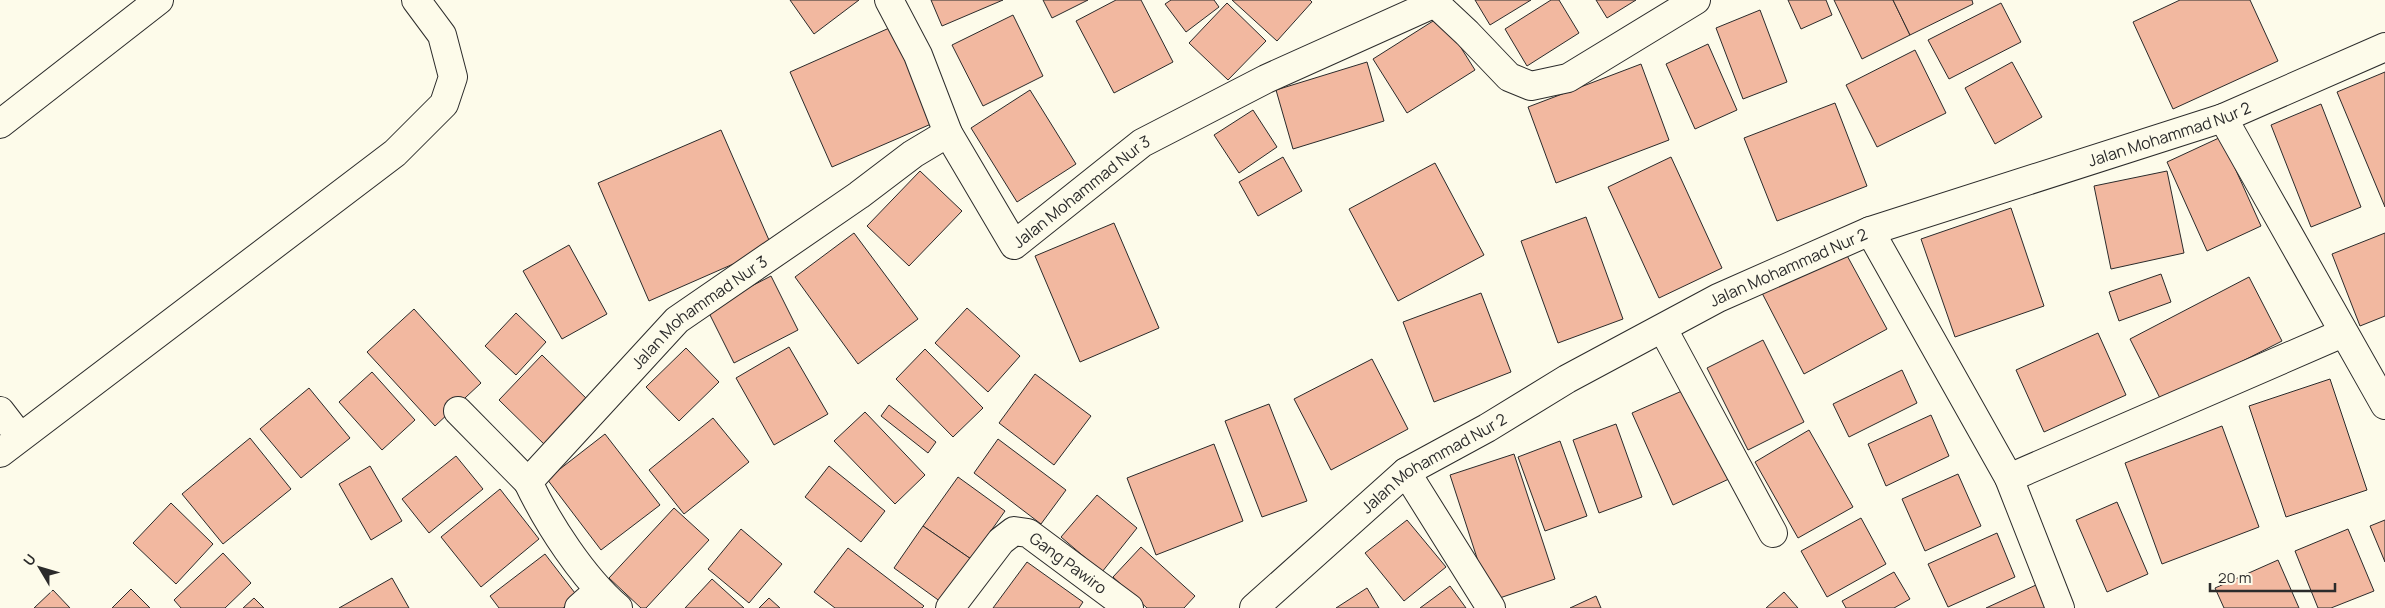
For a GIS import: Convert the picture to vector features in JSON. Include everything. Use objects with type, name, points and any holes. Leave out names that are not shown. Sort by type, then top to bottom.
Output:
[{"type":"street","points":[[0,124],[159,0]]},
{"type":"street","points":[[0,411],[10,445],[395,153],[444,104],[453,77],[442,35],[416,0]]},
{"type":"street","points":[[889,0],[918,55],[948,132]]},
{"type":"street","name":"Jalan Mohammad Nur 3","points":[[528,482],[677,320],[948,132],[1014,245],[1142,143],[1266,79],[1434,2],[1509,77],[1531,86],[1568,78],[1696,0]]},
{"type":"street","name":"Jalan Mohammad Nur 2","points":[[1254,608],[1406,472],[1487,428],[1568,379],[1718,298],[1870,231],[2223,118],[2385,47]]},
{"type":"street","points":[[2223,118],[2385,405]]},
{"type":"street","points":[[1870,231],[2008,478],[2060,608]]},
{"type":"street","points":[[1663,329],[1773,533]]},
{"type":"street","points":[[2008,478],[2343,333]]},
{"type":"street","points":[[458,411],[528,482],[540,506],[599,602]]},
{"type":"street","points":[[1406,472],[1491,608]]},
{"type":"street","name":"Gang Pawiro","points":[[950,608],[1002,541],[1014,532],[1028,533],[1129,608]]},
{"type":"building","points":[[790,0],[859,0],[814,34]]},
{"type":"building","points":[[931,0],[1003,0],[942,26]]},
{"type":"building","points":[[1043,0],[1088,0],[1052,18]]},
{"type":"building","points":[[1116,0],[1141,0],[1173,62],[1114,93],[1076,21]]},
{"type":"building","points":[[1171,0],[1214,0],[1219,7],[1186,32],[1165,4]]},
{"type":"building","points":[[1232,0],[1310,0],[1312,2],[1277,41]]},
{"type":"building","points":[[1475,0],[1531,0],[1490,25]]},
{"type":"building","points":[[1551,0],[1559,0],[1579,33],[1527,66],[1505,29]]},
{"type":"building","points":[[1596,0],[1636,0],[1607,18]]},
{"type":"building","points":[[1788,0],[1826,0],[1832,15],[1801,29]]},
{"type":"building","points":[[1834,0],[1893,0],[1910,35],[1862,59]]},
{"type":"building","points":[[1893,0],[1972,0],[1973,4],[1910,35]]},
{"type":"building","points":[[2180,0],[2250,0],[2278,61],[2173,109],[2133,22]]},
{"type":"building","points":[[1227,3],[1266,41],[1228,80],[1189,43]]},
{"type":"building","points":[[2001,3],[2021,42],[1949,79],[1928,40]]},
{"type":"building","points":[[1760,10],[1787,82],[1743,99],[1716,28]]},
{"type":"building","points":[[1013,15],[1043,76],[983,106],[952,45]]},
{"type":"building","points":[[1441,16],[1475,70],[1407,113],[1373,59]]},
{"type":"building","points":[[896,25],[938,121],[832,167],[790,72]]},
{"type":"building","points":[[1708,44],[1737,110],[1695,129],[1666,64]]},
{"type":"building","points":[[1915,50],[1946,113],[1877,147],[1846,85]]},
{"type":"building","points":[[1367,62],[1384,121],[1293,149],[1276,90]]},
{"type":"building","points":[[2012,62],[2042,117],[1995,144],[1965,88]]},
{"type":"building","points":[[1641,64],[1669,140],[1556,183],[1528,107]]},
{"type":"building","points":[[2385,72],[2385,207],[2337,92]]},
{"type":"building","points":[[1030,90],[1076,164],[1017,202],[971,128]]},
{"type":"building","points":[[1835,103],[1867,186],[1777,221],[1744,138]]},
{"type":"building","points":[[2321,104],[2361,207],[2311,227],[2271,125]]},
{"type":"building","points":[[1253,110],[1277,147],[1239,173],[1214,135]]},
{"type":"building","points":[[721,130],[772,247],[649,301],[598,183]]},
{"type":"building","points":[[2221,137],[2261,226],[2207,251],[2167,162]]},
{"type":"building","points":[[1283,157],[1302,191],[1258,216],[1239,182]]},
{"type":"building","points":[[1671,157],[1722,268],[1659,298],[1608,187]]},
{"type":"building","points":[[1435,163],[1484,255],[1398,301],[1349,209]]},
{"type":"building","points":[[920,171],[962,211],[909,266],[867,226]]},
{"type":"building","points":[[2167,171],[2184,253],[2111,269],[2094,186]]},
{"type":"building","points":[[2011,208],[2044,306],[1955,337],[1921,239]]},
{"type":"building","points":[[1586,217],[1623,319],[1558,343],[1521,241]]},
{"type":"building","points":[[1114,223],[1159,328],[1080,362],[1035,256]]},
{"type":"building","points":[[854,233],[918,319],[858,364],[795,277]]},
{"type":"building","points":[[2385,233],[2385,316],[2360,326],[2332,254]]},
{"type":"building","points":[[569,245],[607,314],[562,339],[523,271]]},
{"type":"building","points":[[1844,250],[1887,329],[1804,374],[1762,293]]},
{"type":"building","points":[[2161,274],[2171,302],[2119,321],[2109,292]]},
{"type":"building","points":[[771,276],[798,330],[734,363],[707,309]]},
{"type":"building","points":[[2249,277],[2282,341],[2162,402],[2130,339]]},
{"type":"building","points":[[1481,293],[1511,372],[1434,402],[1403,322]]},
{"type":"building","points":[[967,308],[1020,356],[988,392],[935,343]]},
{"type":"building","points":[[414,309],[481,383],[435,426],[367,352]]},
{"type":"building","points":[[516,313],[546,342],[516,375],[485,346]]},
{"type":"building","points":[[2098,333],[2126,395],[2044,432],[2016,370]]},
{"type":"building","points":[[1763,340],[1804,422],[1748,450],[1707,368]]},
{"type":"building","points":[[789,347],[828,414],[774,445],[736,378]]},
{"type":"building","points":[[686,348],[719,382],[679,421],[646,387]]},
{"type":"building","points":[[925,349],[983,408],[953,437],[896,379]]},
{"type":"building","points":[[542,355],[591,403],[548,448],[499,400]]},
{"type":"building","points":[[1372,359],[1408,429],[1331,470],[1294,399]]},
{"type":"building","points":[[1902,370],[1917,403],[1849,437],[1833,404]]},
{"type":"building","points":[[372,372],[415,420],[382,450],[339,402]]},
{"type":"building","points":[[1035,374],[1091,416],[1054,465],[999,423]]},
{"type":"building","points":[[2330,379],[2367,490],[2286,517],[2249,406]]},
{"type":"building","points":[[1691,387],[1731,478],[1673,505],[1632,413]]},
{"type":"building","points":[[309,388],[350,438],[301,478],[260,429]]},
{"type":"building","points":[[1269,404],[1307,501],[1262,517],[1225,421]]},
{"type":"building","points":[[889,405],[936,442],[928,453],[881,416]]},
{"type":"building","points":[[865,412],[925,475],[895,504],[834,441]]},
{"type":"building","points":[[1931,415],[1949,456],[1886,486],[1868,444]]},
{"type":"building","points":[[713,418],[749,462],[684,514],[649,470]]},
{"type":"building","points":[[1616,424],[1642,497],[1599,513],[1573,440]]},
{"type":"building","points":[[2222,426],[2259,527],[2162,564],[2125,463]]},
{"type":"building","points":[[1809,430],[1853,507],[1798,538],[1755,462]]},
{"type":"building","points":[[605,434],[660,505],[601,550],[547,479]]},
{"type":"building","points":[[250,438],[291,489],[223,544],[182,494]]},
{"type":"building","points":[[998,439],[1066,490],[1041,524],[974,473]]},
{"type":"building","points":[[1560,441],[1587,516],[1545,531],[1518,457]]},
{"type":"building","points":[[1214,444],[1243,521],[1156,555],[1127,478]]},
{"type":"building","points":[[1514,454],[1555,579],[1491,601],[1450,475]]},
{"type":"building","points":[[456,456],[483,489],[429,533],[402,499]]},
{"type":"building","points":[[370,466],[402,521],[371,540],[339,484]]},
{"type":"building","points":[[829,466],[885,511],[861,542],[805,497]]},
{"type":"building","points":[[1958,474],[1981,526],[1925,551],[1902,499]]},
{"type":"building","points":[[958,477],[1005,511],[971,559],[923,526]]},
{"type":"building","points":[[500,489],[539,539],[481,587],[441,537]]},
{"type":"building","points":[[1097,495],[1137,528],[1102,572],[1061,537]]},
{"type":"building","points":[[2117,502],[2148,574],[2107,592],[2076,520]]},
{"type":"building","points":[[171,503],[213,544],[176,584],[133,543]]},
{"type":"building","points":[[674,508],[709,540],[646,608],[641,608],[609,578]]},
{"type":"building","points":[[1861,518],[1886,564],[1827,597],[1801,551]]},
{"type":"building","points":[[1407,520],[1446,567],[1404,601],[1365,553]]},
{"type":"building","points":[[2385,520],[2385,562],[2370,526]]},
{"type":"building","points":[[923,526],[971,559],[941,602],[894,568]]},
{"type":"building","points":[[741,529],[782,564],[749,603],[708,569]]},
{"type":"building","points":[[2348,529],[2374,591],[2331,608],[2318,608],[2295,551]]},
{"type":"building","points":[[1997,533],[2015,577],[1948,607],[1928,564]]},
{"type":"building","points":[[1141,547],[1195,596],[1184,608],[1147,608],[1113,577]]},
{"type":"building","points":[[848,548],[924,606],[922,608],[835,608],[814,592]]},
{"type":"building","points":[[223,553],[251,583],[225,608],[181,608],[174,600]]},
{"type":"building","points":[[545,554],[578,597],[563,608],[499,608],[490,596]]},
{"type":"building","points":[[2278,560],[2299,608],[2224,608],[2215,588]]},
{"type":"building","points":[[1027,562],[1083,602],[1079,608],[993,608]]},
{"type":"building","points":[[1894,572],[1910,599],[1894,608],[1846,608],[1842,601]]},
{"type":"building","points":[[392,578],[409,608],[339,608]]},
{"type":"building","points":[[712,579],[744,608],[685,608]]},
{"type":"building","points":[[2036,585],[2046,608],[1986,608]]},
{"type":"building","points":[[1450,586],[1466,608],[1420,608]]},
{"type":"building","points":[[1367,588],[1379,608],[1336,608]]},
{"type":"building","points":[[131,589],[150,608],[112,608]]},
{"type":"building","points":[[53,590],[70,608],[34,608]]},
{"type":"building","points":[[1784,592],[1798,608],[1766,608]]},
{"type":"building","points":[[1596,596],[1601,608],[1570,608]]},
{"type":"building","points":[[254,598],[264,608],[243,608]]},
{"type":"building","points":[[769,598],[780,608],[759,608]]}]
